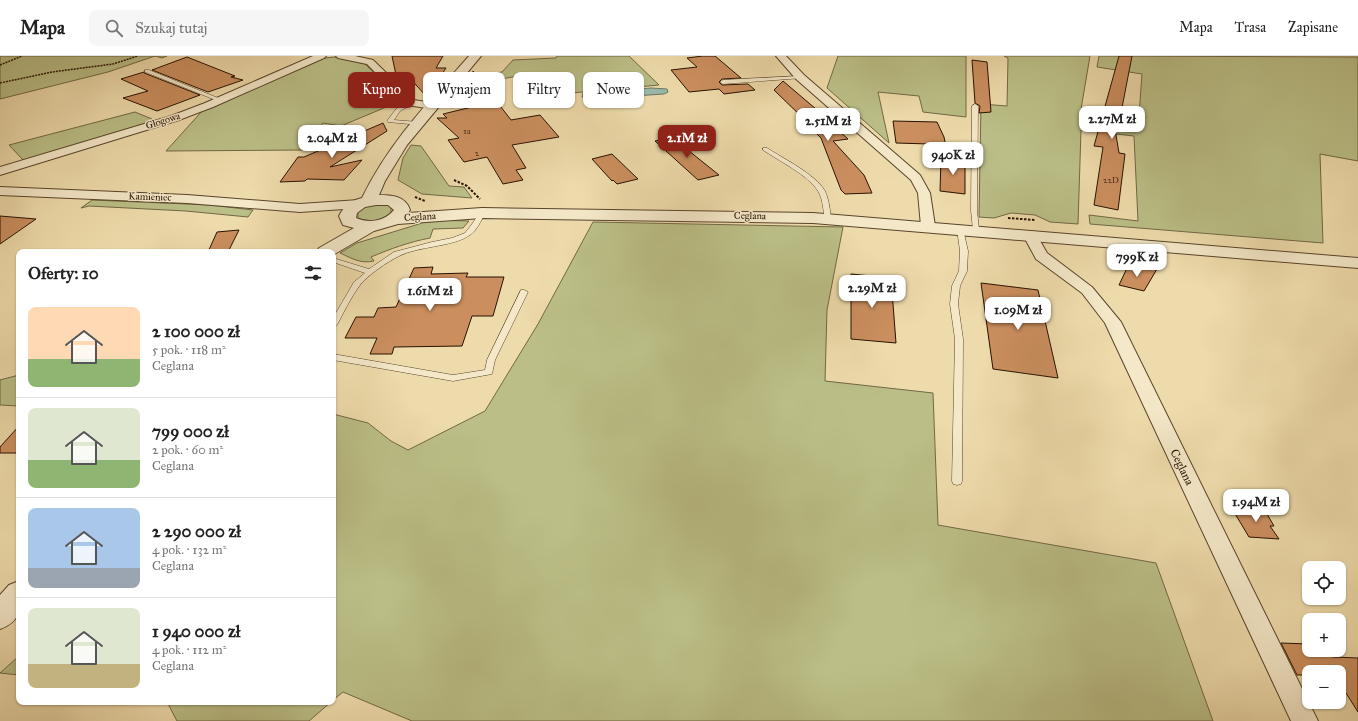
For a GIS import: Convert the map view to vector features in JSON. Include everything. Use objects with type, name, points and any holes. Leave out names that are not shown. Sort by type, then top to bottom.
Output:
[{"type":"street","name":"Głogowa","points":[[0,171],[175,118],[321,56]]},
{"type":"street","points":[[341,56],[370,62],[380,72]]},
{"type":"street","points":[[462,72],[475,56]]},
{"type":"street","points":[[781,56],[800,77],[916,178],[924,193],[928,226]]},
{"type":"street","points":[[792,68],[798,56]]},
{"type":"street","points":[[323,249],[326,244],[344,228],[348,218],[348,212],[363,203],[396,149],[431,108]]},
{"type":"street","points":[[388,164],[388,192],[395,208]]},
{"type":"street","name":"Kamieniec","points":[[0,191],[187,199],[300,208],[363,203]]},
{"type":"street","points":[[363,203],[395,208]]},
{"type":"street","name":"Kamieniec","points":[[300,208],[309,212],[348,218]]},
{"type":"street","points":[[348,218],[361,226],[370,226],[387,222],[395,208]]},
{"type":"street","name":"Ceglana","points":[[395,208],[828,219],[928,226],[1358,263]]},
{"type":"street","points":[[330,249],[370,226]]},
{"type":"street","name":"Ceglana","points":[[1030,235],[1041,256],[1087,290],[1113,322],[1305,721]]},
{"type":"street","points":[[0,616],[16,597]]},
{"type":"lane","points":[[147,72],[195,92],[220,100]]},
{"type":"lane","points":[[723,82],[800,77]]},
{"type":"lane","points":[[957,481],[959,339],[954,304],[956,286],[963,271],[964,251],[974,210],[975,106]]},
{"type":"lane","points":[[402,108],[398,110],[390,121],[418,124]]},
{"type":"lane","points":[[765,149],[820,189],[825,200],[828,219]]},
{"type":"lane","points":[[336,321],[357,284],[370,272],[397,254],[432,244],[454,240],[467,234],[475,225],[478,209]]},
{"type":"lane","points":[[336,261],[370,272]]},
{"type":"lane","points":[[336,358],[453,378],[489,372],[491,360],[524,292]]},
{"type":"path","points":[[0,65],[22,56]]},
{"type":"path","points":[[0,83],[52,72],[113,64],[138,56]]},
{"type":"path","points":[[454,180],[467,186],[478,209]]},
{"type":"green space","points":[[0,56],[155,56],[108,72],[0,99]]},
{"type":"green space","points":[[155,56],[167,56],[162,58]]},
{"type":"green space","points":[[557,56],[629,56],[659,85],[644,86],[644,72],[583,72],[583,92],[575,93],[575,72],[513,72],[513,77],[505,78],[505,72],[502,72],[513,60],[556,58]]},
{"type":"green space","points":[[838,56],[966,56],[966,117],[923,112],[919,96],[878,92],[889,143],[827,88]]},
{"type":"green space","points":[[1004,56],[1090,56],[1080,115],[1086,116],[1084,122],[1138,129],[1142,74],[1097,67],[1099,56],[1358,57],[1358,161],[1320,154],[1323,243],[1090,224],[1089,215],[1138,221],[1134,136],[1081,130],[1078,224],[1050,222],[1035,215],[1011,213],[994,218],[979,217],[981,104],[1007,106],[1008,58]]},
{"type":"green space","points":[[334,57],[365,64],[373,72],[348,72],[348,108],[384,108],[341,126],[323,123],[303,150],[166,151],[203,110],[317,59]]},
{"type":"green space","points":[[135,112],[157,121],[24,161],[9,145]]},
{"type":"green space","points":[[411,145],[421,146],[449,186],[464,187],[472,198],[422,194],[398,180],[403,158]]},
{"type":"green space","points":[[92,200],[210,205],[253,210],[248,217],[186,211],[89,206],[81,208]]},
{"type":"green space","points":[[373,204],[387,205],[391,207],[391,212],[380,219],[371,221],[358,218],[358,212],[364,207]]},
{"type":"green space","points":[[429,220],[469,221],[463,228],[433,229],[430,238],[400,246],[371,257],[374,261],[361,261],[340,253],[357,243]]},
{"type":"green space","points":[[593,222],[843,227],[827,310],[825,381],[933,393],[938,525],[1156,563],[1213,721],[412,721],[343,692],[336,698],[336,415],[368,423],[391,441],[408,450],[485,411],[538,324]]},
{"type":"green space","points":[[16,376],[16,406],[0,405],[0,380]]},
{"type":"green space","points":[[16,659],[16,675],[0,673]]},
{"type":"green space","points":[[169,705],[328,705],[309,721],[177,721]]},
{"type":"shaded area","points":[[644,89],[667,89],[668,92],[664,94],[644,95]]},
{"type":"building","points":[[392,56],[443,56],[436,68],[446,68],[443,72],[423,72],[423,93],[415,84],[415,72],[395,72]]},
{"type":"building","points":[[715,56],[741,78],[722,79],[719,82],[722,85],[748,84],[755,90],[724,94],[719,89],[689,92],[671,70],[697,67],[687,58]]},
{"type":"building","points":[[1119,56],[1132,56],[1120,118],[1113,117],[1119,153],[1125,154],[1118,210],[1094,205],[1103,147],[1094,146]]},
{"type":"building","points":[[187,57],[235,76],[231,77],[243,80],[208,92],[152,70]]},
{"type":"building","points":[[972,60],[987,62],[991,112],[979,113],[980,106],[975,103]]},
{"type":"building","points":[[144,72],[200,95],[157,111],[123,98],[148,91],[121,79]]},
{"type":"building","points":[[783,81],[830,121],[829,122],[848,139],[833,141],[864,175],[872,193],[845,194],[841,190],[821,138],[774,90]]},
{"type":"building","points":[[468,108],[502,108],[511,120],[540,115],[559,137],[512,145],[526,168],[516,170],[523,180],[503,184],[487,157],[464,162],[448,140],[459,138],[437,118],[447,118],[443,114]]},
{"type":"building","points":[[893,121],[937,122],[944,137],[947,152],[930,151],[929,144],[896,143]]},
{"type":"building","points":[[383,123],[387,131],[330,167],[362,160],[344,180],[307,179],[305,181],[280,182],[298,157],[304,157]]},
{"type":"building","points":[[674,137],[719,175],[698,180],[655,141]]},
{"type":"building","points":[[612,154],[638,179],[617,184],[613,180],[612,181],[592,159]]},
{"type":"building","points":[[941,159],[965,161],[965,194],[940,191]]},
{"type":"building","points":[[0,216],[36,219],[0,244]]},
{"type":"building","points":[[239,230],[230,249],[209,249],[217,232]]},
{"type":"building","points":[[1128,266],[1157,269],[1144,291],[1119,285]]},
{"type":"building","points":[[433,267],[431,274],[468,273],[466,277],[504,277],[493,316],[472,316],[462,346],[394,347],[392,354],[370,354],[377,338],[345,338],[356,317],[374,317],[378,308],[396,307],[414,268]]},
{"type":"building","points":[[851,274],[891,278],[896,343],[851,339]]},
{"type":"building","points":[[981,283],[1038,290],[1058,378],[993,369]]},
{"type":"building","points":[[16,429],[16,453],[0,453],[0,447]]},
{"type":"building","points":[[1231,507],[1264,509],[1274,526],[1270,526],[1279,539],[1249,537]]},
{"type":"building","points":[[1281,643],[1302,644],[1302,657],[1358,658],[1358,712],[1346,693],[1346,665],[1302,665],[1302,675],[1297,675]]}]
